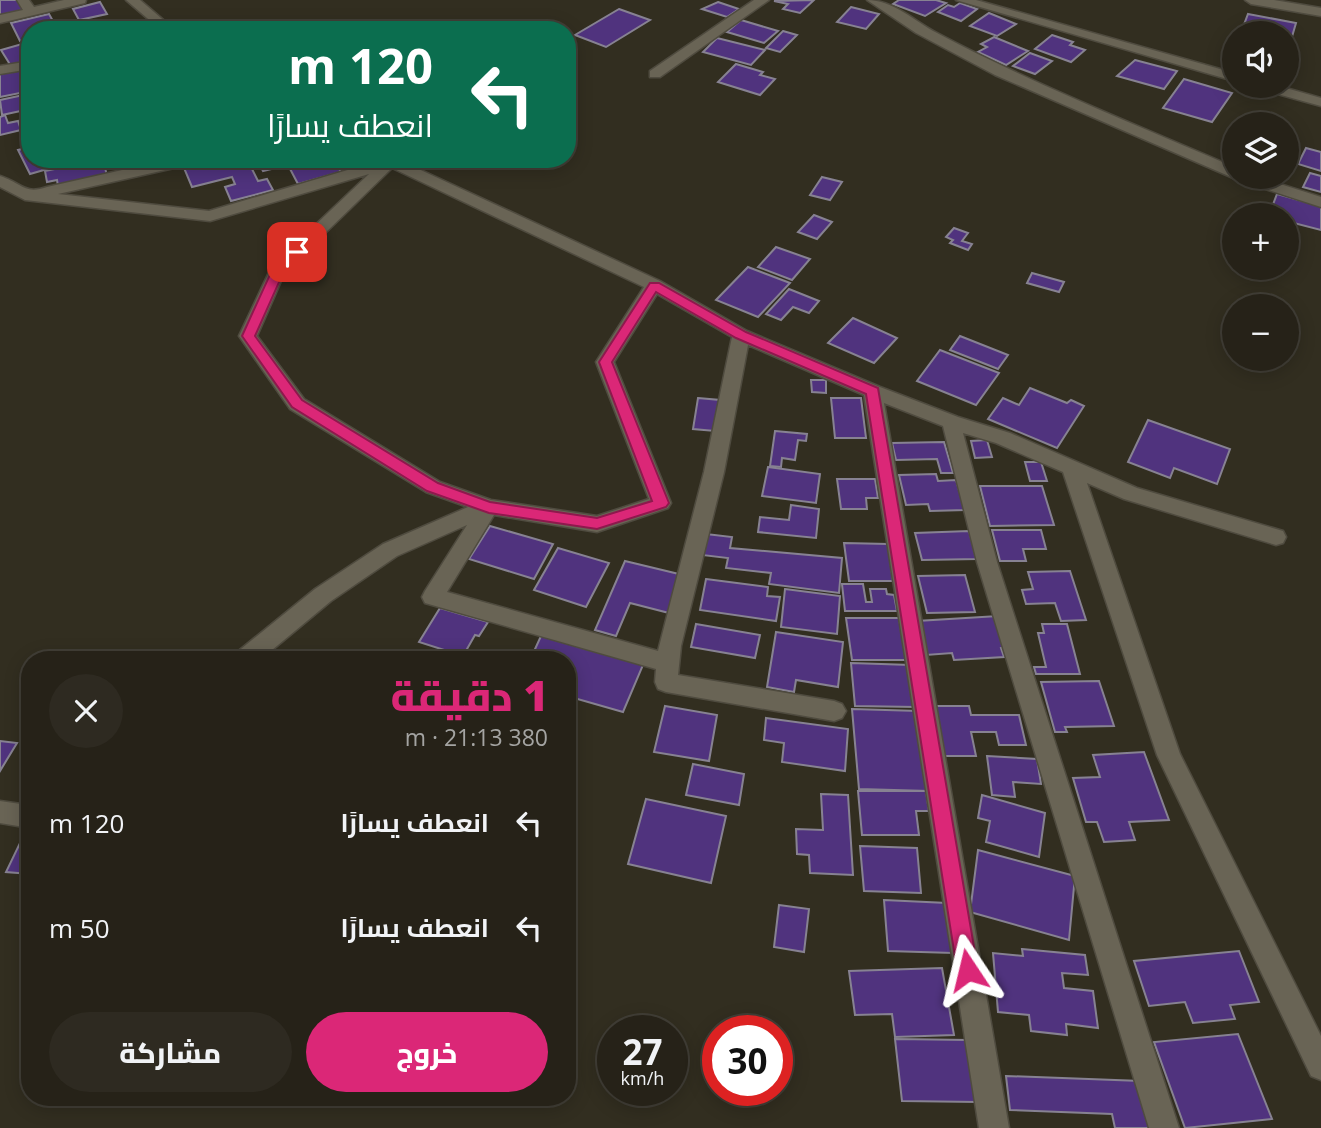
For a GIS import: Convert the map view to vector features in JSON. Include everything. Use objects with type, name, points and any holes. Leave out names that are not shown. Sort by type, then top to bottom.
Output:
[{"type":"street","points":[[23,0],[31,12]]},
{"type":"street","points":[[0,19],[80,0]]},
{"type":"street","points":[[132,0],[158,21]]},
{"type":"street","points":[[655,74],[763,0]]},
{"type":"street","points":[[873,0],[898,17],[1000,72],[1222,168]]},
{"type":"street","points":[[962,0],[1222,74]]},
{"type":"street","points":[[1251,0],[1321,12]]},
{"type":"street","points":[[0,70],[21,66]]},
{"type":"street","points":[[1299,96],[1321,102]]},
{"type":"street","points":[[32,196],[153,168]]},
{"type":"street","points":[[0,181],[25,195],[210,216],[364,168]]},
{"type":"street","points":[[380,168],[278,270],[248,336],[297,404],[433,487],[489,507],[597,524],[661,503],[606,362],[654,285]]},
{"type":"street","points":[[402,168],[654,285],[741,335],[873,391],[951,422],[1003,438],[1131,494],[1276,537]]},
{"type":"street","points":[[1280,189],[1321,202]]},
{"type":"street","points":[[741,335],[714,472],[668,663],[666,682],[834,711]]},
{"type":"street","points":[[873,391],[994,1128]]},
{"type":"street","points":[[951,422],[987,562],[1164,1128]]},
{"type":"street","points":[[1072,469],[1169,755],[1321,1066]]},
{"type":"street","points":[[255,651],[324,595],[390,550],[489,507]]},
{"type":"street","points":[[489,507],[433,597],[668,663]]},
{"type":"street","points":[[0,812],[21,816]]},
{"type":"building","points":[[0,0],[18,0],[25,11],[0,17]]},
{"type":"building","points":[[814,0],[800,13],[783,9],[788,4],[774,1]]},
{"type":"building","points":[[899,0],[936,0],[946,3],[925,16],[893,4]]},
{"type":"building","points":[[100,2],[107,14],[79,20],[73,9]]},
{"type":"building","points":[[718,2],[739,9],[727,17],[702,9]]},
{"type":"building","points":[[960,3],[977,9],[961,21],[938,12],[948,5],[954,7]]},
{"type":"building","points":[[851,7],[879,14],[866,29],[837,22]]},
{"type":"building","points":[[619,9],[650,20],[606,47],[576,34]]},
{"type":"building","points":[[989,13],[1016,24],[997,36],[970,26]]},
{"type":"building","points":[[49,14],[53,21],[21,21],[20,41],[11,23]]},
{"type":"building","points":[[1248,14],[1285,21],[1245,21]]},
{"type":"building","points":[[741,20],[778,31],[764,43],[727,32]]},
{"type":"building","points":[[783,31],[797,35],[780,52],[766,48]]},
{"type":"building","points":[[1052,35],[1073,42],[1070,45],[1085,50],[1071,62],[1035,49]]},
{"type":"building","points":[[994,37],[1028,51],[1006,65],[978,52],[987,47],[981,44]]},
{"type":"building","points":[[717,38],[765,50],[751,65],[703,52]]},
{"type":"building","points":[[21,44],[21,63],[11,66],[1,50]]},
{"type":"building","points":[[1030,53],[1052,61],[1035,74],[1013,66]]},
{"type":"building","points":[[1135,60],[1177,71],[1164,89],[1117,76]]},
{"type":"building","points":[[736,64],[763,72],[760,75],[775,79],[760,95],[718,82]]},
{"type":"building","points":[[21,69],[21,93],[0,97],[0,71]]},
{"type":"building","points":[[1184,79],[1222,90],[1222,98],[1229,98],[1212,122],[1163,108]]},
{"type":"building","points":[[21,96],[21,111],[2,115],[0,100]]},
{"type":"building","points":[[5,115],[8,123],[18,121],[21,130],[0,135],[0,117]]},
{"type":"building","points":[[1306,148],[1321,152],[1321,171],[1299,164]]},
{"type":"building","points":[[27,168],[51,168],[30,174]]},
{"type":"building","points":[[60,168],[105,168],[107,176],[58,186],[57,180],[47,182],[45,171]]},
{"type":"building","points":[[127,168],[147,168],[129,172]]},
{"type":"building","points":[[184,168],[252,168],[258,181],[267,179],[273,190],[231,201],[225,187],[235,184],[232,177],[192,187]]},
{"type":"building","points":[[290,168],[339,168],[341,172],[298,184]]},
{"type":"building","points":[[1310,173],[1321,176],[1321,192],[1303,187]]},
{"type":"building","points":[[822,177],[842,182],[830,200],[810,195]]},
{"type":"building","points":[[1277,194],[1321,206],[1321,230],[1299,224],[1299,203],[1274,203]]},
{"type":"building","points":[[814,215],[832,222],[817,239],[798,232]]},
{"type":"building","points":[[954,228],[968,233],[962,241],[972,244],[968,250],[950,243],[953,240],[946,237]]},
{"type":"building","points":[[776,247],[810,259],[792,280],[758,267]]},
{"type":"building","points":[[748,267],[790,283],[758,317],[716,300]]},
{"type":"building","points":[[1032,273],[1064,282],[1059,292],[1027,283]]},
{"type":"building","points":[[789,289],[819,301],[809,313],[793,307],[781,320],[766,314]]},
{"type":"building","points":[[853,318],[897,338],[874,363],[828,343]]},
{"type":"building","points":[[960,336],[1008,355],[998,369],[950,350]]},
{"type":"building","points":[[940,350],[999,373],[976,405],[917,381]]},
{"type":"building","points":[[811,380],[826,380],[826,393],[812,392]]},
{"type":"building","points":[[1030,388],[1067,403],[1071,400],[1084,406],[1057,448],[988,419],[1003,398],[1019,405]]},
{"type":"building","points":[[698,398],[720,400],[715,431],[693,429]]},
{"type":"building","points":[[831,398],[861,398],[866,438],[835,438]]},
{"type":"building","points":[[1148,420],[1230,449],[1217,484],[1174,468],[1170,478],[1128,462]]},
{"type":"building","points":[[775,431],[807,434],[806,441],[798,440],[795,460],[782,458],[781,467],[770,466]]},
{"type":"building","points":[[987,440],[992,457],[975,458],[971,441]]},
{"type":"building","points":[[944,442],[953,473],[941,473],[937,459],[896,460],[892,443]]},
{"type":"building","points":[[1025,462],[1041,462],[1047,481],[1030,481]]},
{"type":"building","points":[[768,467],[820,474],[816,503],[762,496]]},
{"type":"building","points":[[936,474],[938,481],[956,480],[965,510],[930,511],[928,504],[906,505],[899,475]]},
{"type":"building","points":[[837,479],[875,479],[878,498],[866,498],[867,509],[841,509]]},
{"type":"building","points":[[980,486],[1042,486],[1054,525],[990,526]]},
{"type":"building","points":[[791,505],[819,509],[816,538],[758,532],[760,517],[789,520]]},
{"type":"building","points":[[490,526],[553,544],[534,579],[469,559]]},
{"type":"building","points":[[992,530],[1041,530],[1046,549],[1023,549],[1026,561],[1000,561]]},
{"type":"building","points":[[969,531],[977,559],[922,560],[915,533]]},
{"type":"building","points":[[706,534],[732,537],[730,548],[842,558],[839,593],[769,584],[771,573],[726,568],[728,558],[702,555]]},
{"type":"building","points":[[844,543],[888,544],[893,581],[849,581]]},
{"type":"building","points":[[558,548],[609,563],[586,607],[534,590]]},
{"type":"building","points":[[625,561],[683,575],[669,613],[630,603],[616,636],[595,630]]},
{"type":"building","points":[[1070,571],[1086,620],[1061,621],[1055,603],[1026,604],[1022,590],[1033,589],[1028,572]]},
{"type":"building","points":[[965,575],[975,612],[927,613],[918,576]]},
{"type":"building","points":[[706,579],[768,587],[767,596],[780,597],[776,621],[700,610]]},
{"type":"building","points":[[842,584],[863,584],[866,602],[872,602],[870,589],[886,589],[887,594],[894,595],[897,611],[845,611]]},
{"type":"building","points":[[785,589],[840,596],[837,634],[781,627]]},
{"type":"building","points":[[440,608],[488,622],[479,636],[475,635],[466,651],[447,651],[419,642]]},
{"type":"building","points":[[998,616],[1008,647],[1001,648],[1004,657],[954,660],[952,653],[926,655],[917,621]]},
{"type":"building","points":[[846,618],[899,618],[906,660],[852,660]]},
{"type":"building","points":[[696,624],[760,635],[755,658],[691,647]]},
{"type":"building","points":[[1042,624],[1067,624],[1080,674],[1036,674],[1034,667],[1046,667],[1038,633],[1044,633]]},
{"type":"building","points":[[776,632],[843,642],[838,687],[796,680],[794,692],[767,687]]},
{"type":"building","points":[[541,636],[643,665],[623,712],[576,699],[576,651],[534,651]]},
{"type":"building","points":[[851,663],[911,665],[916,707],[855,706]]},
{"type":"building","points":[[1099,681],[1114,726],[1065,727],[1067,732],[1055,732],[1041,682]]},
{"type":"building","points":[[665,706],[717,715],[709,761],[654,752]]},
{"type":"building","points":[[935,706],[969,706],[971,715],[1019,715],[1026,745],[999,745],[996,732],[971,732],[976,756],[944,756]]},
{"type":"building","points":[[852,709],[919,711],[929,791],[859,789]]},
{"type":"building","points":[[766,718],[848,729],[845,771],[782,762],[784,743],[764,740]]},
{"type":"building","points":[[0,741],[17,743],[0,771]]},
{"type":"building","points":[[1144,752],[1169,820],[1129,822],[1135,840],[1104,842],[1097,822],[1086,822],[1073,778],[1100,777],[1093,755]]},
{"type":"building","points":[[987,756],[1037,759],[1041,784],[1013,782],[1015,797],[992,795]]},
{"type":"building","points":[[693,764],[744,774],[739,805],[686,795]]},
{"type":"building","points":[[858,791],[926,791],[929,811],[916,811],[919,835],[862,835]]},
{"type":"building","points":[[821,794],[848,795],[853,875],[810,873],[809,855],[797,854],[796,829],[823,830]]},
{"type":"building","points":[[982,795],[1045,813],[1039,857],[986,842],[990,821],[978,818]]},
{"type":"building","points":[[646,799],[726,816],[711,883],[628,864]]},
{"type":"building","points":[[20,843],[21,843],[21,873],[6,872]]},
{"type":"building","points":[[860,846],[917,848],[921,893],[864,891]]},
{"type":"building","points":[[978,850],[1075,876],[1069,940],[970,912]]},
{"type":"building","points":[[884,900],[947,903],[953,953],[888,951]]},
{"type":"building","points":[[779,905],[809,909],[804,952],[774,947]]},
{"type":"building","points":[[1022,949],[1085,955],[1088,975],[1062,973],[1064,988],[1093,991],[1098,1028],[1066,1024],[1067,1035],[1031,1031],[1029,1015],[998,1012],[993,953],[1023,956]]},
{"type":"building","points":[[1239,951],[1259,1002],[1230,1005],[1235,1019],[1193,1023],[1185,1002],[1149,1006],[1134,961]]},
{"type":"building","points":[[942,968],[954,1035],[895,1037],[892,1014],[855,1015],[849,971]]},
{"type":"building","points":[[1238,1034],[1272,1119],[1185,1128],[1154,1042]]},
{"type":"building","points":[[895,1039],[968,1040],[977,1102],[902,1101]]},
{"type":"building","points":[[1006,1076],[1141,1081],[1151,1128],[1115,1128],[1112,1114],[1010,1110]]},
{"type":"route","points":[[297,252],[278,270],[248,336],[297,404],[433,487],[489,507],[597,524],[661,503],[606,362],[654,285],[741,335],[873,391],[904,594],[968,970]]}]
